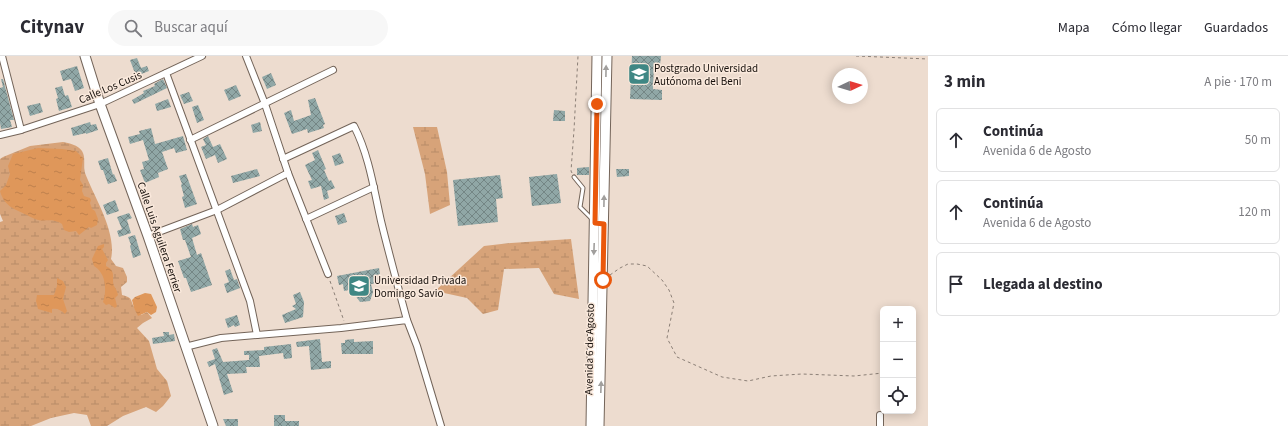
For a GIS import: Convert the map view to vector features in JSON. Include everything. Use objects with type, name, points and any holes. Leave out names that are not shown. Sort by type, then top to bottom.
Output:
[{"type":"street","points":[[2,56],[21,130]]},
{"type":"street","name":"Calle Luis Aguilera Ferrier","points":[[84,56],[213,426]]},
{"type":"street","name":"Calle Los Cusis","points":[[0,135],[21,130],[100,104],[202,56]]},
{"type":"street","points":[[246,56],[265,104],[288,173],[328,274]]},
{"type":"street","name":"Avenida 6 de Agosto","points":[[597,56],[601,105],[596,371],[600,426]]},
{"type":"street","name":"Avenida 6 de Agosto","points":[[601,105],[607,56]]},
{"type":"street","points":[[190,140],[333,70]]},
{"type":"street","points":[[166,73],[250,301],[258,335]]},
{"type":"street","points":[[283,159],[354,126],[360,136],[374,187],[390,260],[407,320],[417,346],[441,426]]},
{"type":"street","points":[[148,236],[217,210],[288,173]]},
{"type":"street","points":[[306,219],[374,187]]},
{"type":"street","name":"Avenida 6 de Agosto","points":[[591,426],[603,280],[599,223]]},
{"type":"street","points":[[185,347],[221,338],[407,320]]},
{"type":"street","points":[[880,415],[880,426]]},
{"type":"lane","points":[[574,177],[583,188],[580,207],[599,223]]},
{"type":"path","points":[[574,177],[571,171],[578,56]]},
{"type":"path","points":[[856,56],[928,59]]},
{"type":"path","points":[[603,280],[628,264],[647,266],[662,280],[669,290],[674,303],[667,338],[677,357],[722,377],[748,380],[771,376],[802,374],[854,376],[880,373]]},
{"type":"path","points":[[328,274],[346,327]]},
{"type":"green space","points":[[413,127],[437,127],[447,172],[450,205],[430,214],[425,174]]},
{"type":"green space","points":[[63,142],[76,146],[83,153],[85,173],[108,226],[112,249],[111,259],[116,266],[123,268],[127,277],[127,282],[121,287],[122,295],[130,298],[135,309],[141,315],[147,312],[152,318],[137,328],[149,341],[157,369],[167,381],[171,396],[156,412],[146,407],[123,416],[107,426],[91,426],[87,415],[74,413],[51,418],[31,426],[0,426],[0,222],[3,221],[0,214],[0,159],[30,146]]},
{"type":"green space","points":[[571,239],[579,299],[554,294],[539,268],[504,269],[498,310],[483,314],[467,298],[435,291],[484,246]]},
{"type":"water","points":[[38,148],[76,151],[83,158],[80,180],[83,185],[82,191],[84,196],[90,198],[91,200],[90,203],[92,209],[95,211],[98,219],[97,225],[91,228],[89,227],[79,235],[76,231],[69,232],[64,230],[62,224],[58,222],[33,218],[7,204],[0,191],[6,185],[10,174],[8,166],[13,154]]},
{"type":"water","points":[[104,244],[102,249],[108,260],[106,266],[113,272],[113,283],[118,295],[115,298],[117,306],[115,308],[109,304],[106,305],[103,302],[105,287],[103,277],[94,266],[92,259],[98,246]]},
{"type":"water","points":[[57,278],[63,281],[66,287],[63,299],[67,311],[65,314],[57,309],[52,309],[52,313],[38,309],[36,301],[37,295],[54,295],[57,286]]},
{"type":"water","points":[[145,293],[151,294],[157,307],[156,312],[151,315],[147,312],[138,316],[132,300],[135,297]]},
{"type":"building","points":[[632,56],[661,56],[660,65],[654,65],[653,89],[662,90],[662,100],[630,99]]},
{"type":"building","points":[[137,58],[141,68],[147,66],[149,71],[136,76],[130,60]]},
{"type":"building","points":[[77,66],[84,88],[75,91],[71,79],[63,81],[60,71]]},
{"type":"building","points":[[271,73],[276,85],[267,89],[262,77]]},
{"type":"building","points":[[1,79],[3,79],[14,120],[10,120],[12,127],[1,129],[0,88],[3,87]]},
{"type":"building","points":[[163,79],[167,88],[134,104],[132,100],[144,93],[143,91],[155,86],[154,84]]},
{"type":"building","points":[[236,85],[241,96],[229,101],[224,90]]},
{"type":"building","points":[[62,86],[65,96],[68,95],[72,107],[59,111],[56,99],[58,98],[55,88]]},
{"type":"building","points":[[189,92],[193,101],[184,104],[180,95]]},
{"type":"building","points":[[315,98],[325,124],[323,125],[324,128],[308,133],[307,129],[292,134],[284,113],[291,110],[294,121],[311,115],[308,100]]},
{"type":"building","points":[[168,99],[171,107],[157,111],[155,104]]},
{"type":"building","points":[[40,103],[43,112],[30,116],[27,106]]},
{"type":"building","points":[[198,105],[204,120],[197,123],[192,107]]},
{"type":"building","points":[[554,110],[565,111],[565,121],[553,121]]},
{"type":"building","points":[[90,122],[91,125],[96,124],[98,130],[73,136],[71,128]]},
{"type":"building","points":[[260,122],[262,131],[253,133],[251,125]]},
{"type":"building","points":[[151,128],[155,144],[183,136],[187,150],[176,153],[174,148],[162,152],[168,169],[158,173],[159,177],[145,183],[140,170],[144,169],[142,162],[149,160],[143,140],[130,144],[128,137],[140,134],[139,131]]},
{"type":"building","points":[[208,136],[213,147],[220,144],[227,159],[218,163],[215,155],[206,159],[201,147],[206,145],[203,139]]},
{"type":"building","points":[[318,150],[326,169],[324,170],[329,181],[331,180],[335,188],[327,191],[329,198],[324,200],[321,186],[311,189],[308,181],[312,180],[305,165],[315,160],[312,153]]},
{"type":"building","points":[[340,153],[344,163],[335,166],[332,156]]},
{"type":"building","points":[[108,158],[113,175],[114,174],[117,181],[108,184],[98,161]]},
{"type":"building","points":[[589,167],[589,175],[577,175],[577,168]]},
{"type":"building","points":[[257,169],[260,176],[233,183],[231,176]]},
{"type":"building","points":[[616,169],[629,169],[629,176],[617,177]]},
{"type":"building","points":[[186,174],[197,204],[185,208],[182,197],[184,196],[182,184],[179,176]]},
{"type":"building","points":[[557,174],[561,203],[532,206],[529,177]]},
{"type":"building","points":[[500,175],[503,198],[496,199],[498,222],[458,226],[453,180]]},
{"type":"building","points":[[115,200],[119,211],[107,215],[103,205]]},
{"type":"building","points":[[129,213],[132,218],[127,220],[131,233],[119,237],[117,231],[122,229],[117,217]]},
{"type":"building","points":[[344,213],[347,222],[338,225],[335,216]]},
{"type":"building","points":[[192,224],[193,227],[198,225],[201,234],[192,238],[197,255],[201,253],[212,285],[191,292],[178,261],[191,257],[185,240],[183,240],[180,229]]},
{"type":"building","points":[[135,235],[141,255],[133,258],[128,237]]},
{"type":"building","points":[[379,268],[380,274],[377,275],[378,283],[371,284],[373,292],[370,301],[360,302],[355,295],[354,289],[344,291],[343,284],[339,285],[337,276]]},
{"type":"building","points":[[230,269],[234,280],[237,279],[240,288],[227,293],[224,284],[229,282],[225,271]]},
{"type":"building","points":[[300,292],[304,302],[303,317],[285,323],[282,315],[296,309],[292,306],[296,304],[293,295]]},
{"type":"building","points":[[237,315],[240,325],[235,327],[234,325],[228,328],[225,319]]},
{"type":"building","points":[[163,332],[169,332],[169,335],[174,334],[175,341],[153,344],[152,338],[164,336]]},
{"type":"building","points":[[320,339],[322,362],[331,361],[331,368],[311,370],[309,346],[297,347],[296,342]]},
{"type":"building","points":[[354,339],[354,342],[373,341],[373,354],[342,354],[341,343],[345,343],[345,340]]},
{"type":"building","points":[[291,344],[292,358],[284,359],[283,353],[259,356],[260,367],[246,367],[247,373],[227,374],[233,392],[224,395],[215,364],[209,367],[207,362],[215,359],[212,350],[217,348],[223,362],[249,360],[249,355],[244,355],[244,351],[264,350],[264,347]]},
{"type":"building","points":[[274,415],[285,415],[285,421],[299,421],[299,426],[274,426]]},
{"type":"building","points":[[223,419],[238,419],[238,426],[226,426]]},
{"type":"place","name":"Postgrado Universidad Autónoma del Beni","points":[[639,74]]},
{"type":"place","name":"Universidad Privada Domingo Savio","points":[[359,286]]},
{"type":"route","points":[[597,104],[595,223],[604,224],[603,280]]}]
